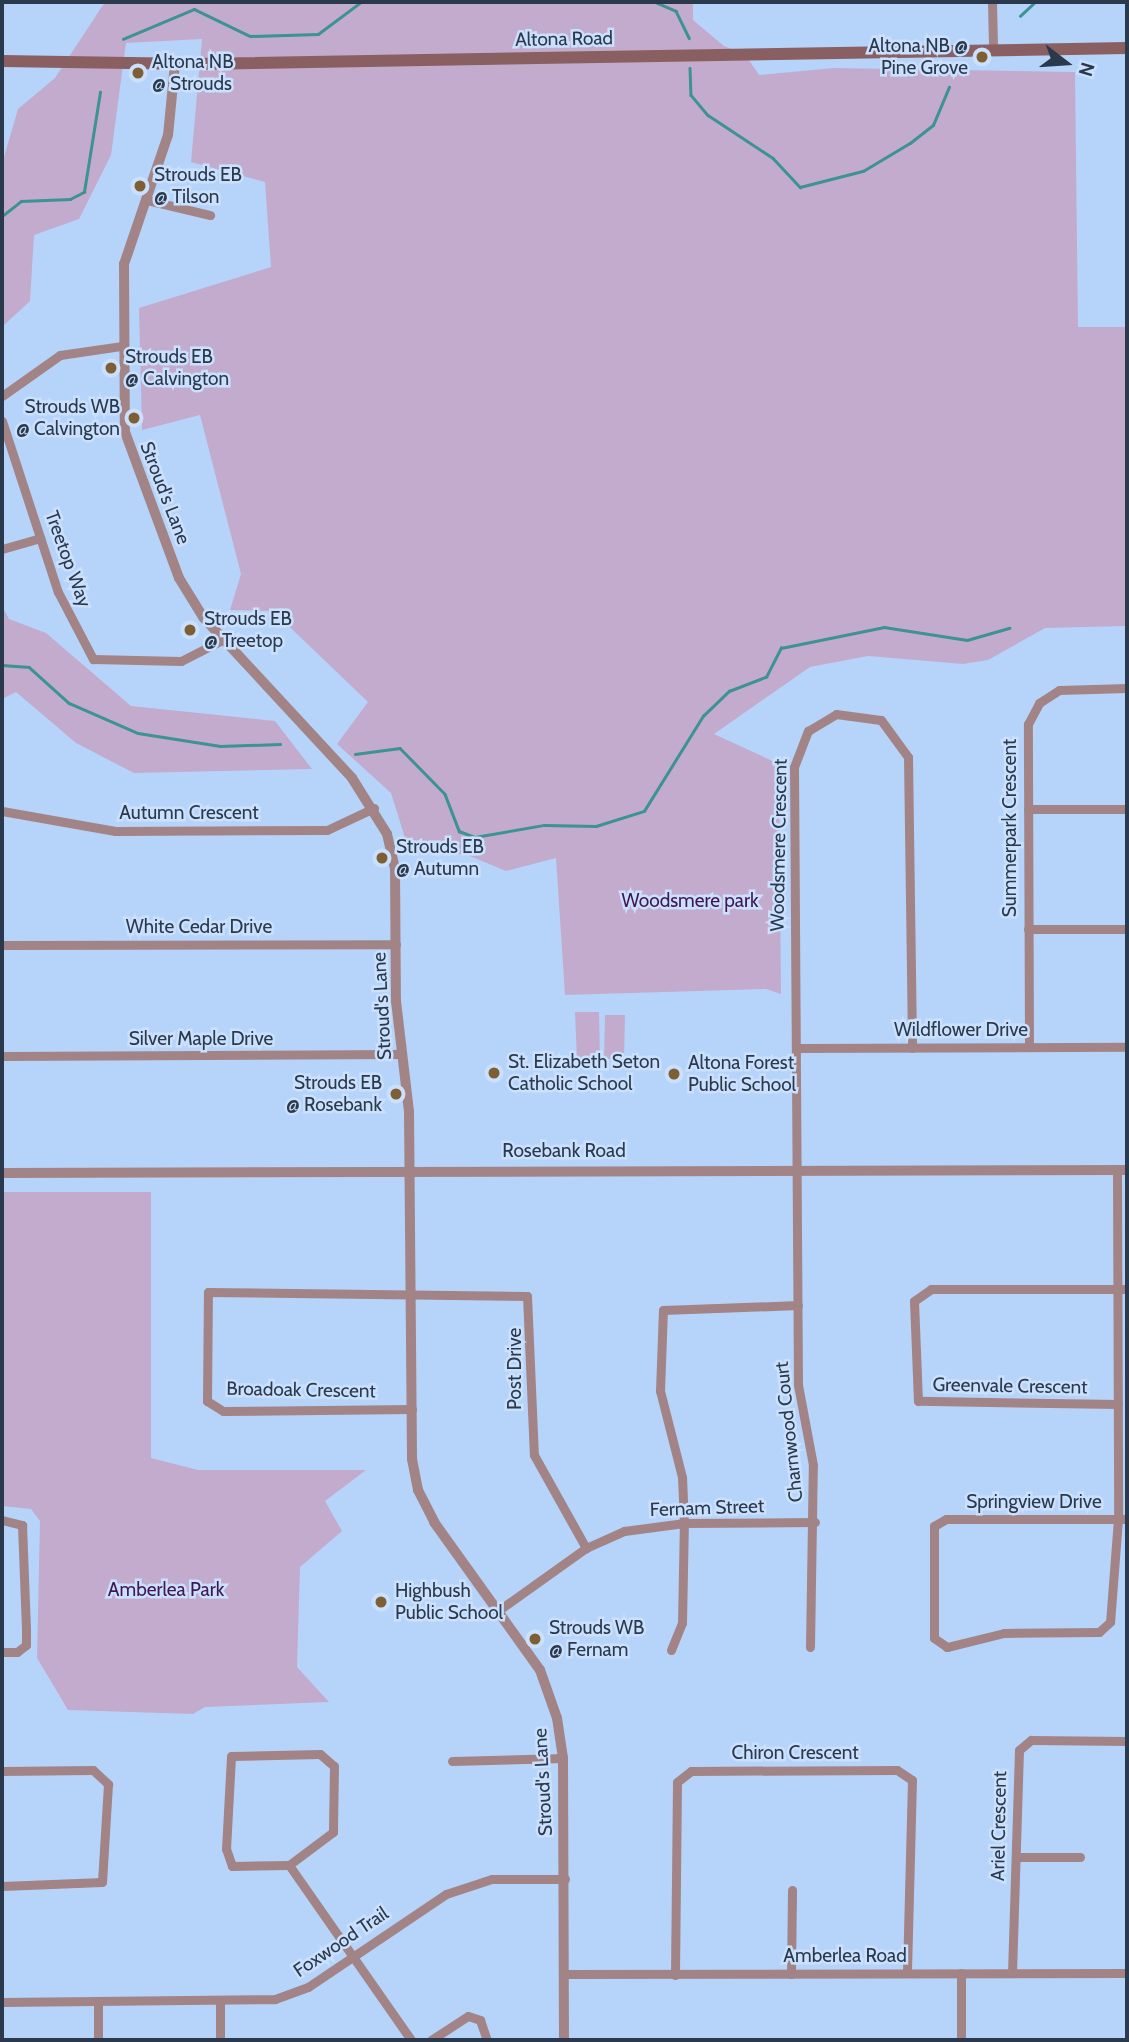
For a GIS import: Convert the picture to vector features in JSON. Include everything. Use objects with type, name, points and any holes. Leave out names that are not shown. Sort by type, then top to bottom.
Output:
[{"type":"main road","name":"Altona Road","points":[[2,61],[174,64],[993,47],[1127,48]]},
{"type":"street","points":[[992,2],[993,47]]},
{"type":"street","name":"Stroud's Lane","points":[[174,64],[174,106],[147,200],[124,264],[122,346],[130,457],[179,578],[220,641],[374,808],[395,868],[401,1054],[410,1168],[409,1290],[412,1409],[418,1490],[540,1670],[563,1758],[564,2040]]},
{"type":"street","points":[[147,200],[210,215]]},
{"type":"street","points":[[2,396],[61,355],[122,346]]},
{"type":"street","name":"Treetop Way","points":[[2,421],[58,593],[93,659],[181,661],[220,641]]},
{"type":"street","points":[[2,548],[40,538]]},
{"type":"street","name":"Summerpark Crescent","points":[[1029,1047],[1027,729],[1039,703],[1064,689],[1127,688]]},
{"type":"street","name":"Woodsmere Crescent","points":[[797,1170],[794,766],[808,731],[849,712],[886,724],[908,757],[912,1048]]},
{"type":"street","name":"Autumn Crescent","points":[[2,811],[115,831],[327,830],[374,808]]},
{"type":"street","points":[[1028,809],[1127,808]]},
{"type":"street","points":[[1028,929],[1127,929]]},
{"type":"street","name":"White Cedar Drive","points":[[2,945],[397,944]]},
{"type":"street","name":"Wildflower Drive","points":[[796,1048],[1127,1047]]},
{"type":"street","name":"Silver Maple Drive","points":[[2,1056],[401,1054]]},
{"type":"street","name":"Rosebank Road","points":[[2,1173],[410,1168],[1122,1170]]},
{"type":"street","name":"Charnwood Court","points":[[797,1170],[798,1385],[813,1465],[815,1522],[810,1647]]},
{"type":"street","name":"Springview Drive","points":[[1122,1170],[1118,1404],[1123,1519],[1110,1622],[1099,1632],[1004,1633],[947,1647],[933,1638],[934,1526],[946,1519],[1123,1519]]},
{"type":"street","name":"Greenvale Crescent","points":[[1118,1404],[918,1401],[914,1301],[931,1289],[1122,1289]]},
{"type":"street","name":"Broadoak Crescent","points":[[409,1290],[208,1292],[207,1401],[223,1411],[412,1409]]},
{"type":"street","name":"Post Drive","points":[[409,1290],[527,1296],[534,1455],[586,1548]]},
{"type":"street","points":[[671,1650],[682,1623],[684,1523],[682,1477],[660,1391],[663,1310],[798,1305]]},
{"type":"street","points":[[2,1520],[22,1525],[26,1619],[26,1644],[2,1652]]},
{"type":"street","name":"Fernam Street","points":[[499,1610],[586,1548],[624,1531],[684,1523],[815,1522]]},
{"type":"street","name":"Ariel Crescent","points":[[1012,1973],[1019,1750],[1031,1740],[1127,1741]]},
{"type":"street","points":[[320,1754],[334,1766],[333,1832],[289,1865],[232,1866],[226,1849],[231,1756],[320,1754]]},
{"type":"street","points":[[452,1761],[563,1758]]},
{"type":"street","points":[[2,1771],[93,1770],[108,1784],[102,1882],[2,1886]]},
{"type":"street","name":"Chiron Crescent","points":[[675,1975],[677,1782],[691,1771],[903,1771],[912,1780],[907,1973]]},
{"type":"street","points":[[1017,1857],[1080,1857]]},
{"type":"street","points":[[289,1865],[411,2040]]},
{"type":"street","name":"Foxwood Trail","points":[[2,2003],[220,2002],[292,1995],[446,1894],[492,1879],[565,1879]]},
{"type":"street","points":[[791,1974],[792,1890]]},
{"type":"street","points":[[961,1973],[961,2040]]},
{"type":"street","name":"Amberlea Road","points":[[564,1974],[1127,1973]]},
{"type":"street","points":[[98,2002],[98,2040]]},
{"type":"street","points":[[220,2002],[220,2040]]},
{"type":"street","points":[[431,2040],[468,2016],[480,2020],[487,2040]]},
{"type":"green space","name":"Woodsmere park","points":[[105,2],[693,2],[693,20],[724,46],[745,54],[759,75],[834,68],[1075,72],[1078,327],[1127,327],[1127,626],[1045,628],[988,660],[963,664],[868,656],[810,667],[714,734],[779,764],[781,994],[766,989],[565,995],[556,858],[506,871],[465,854],[410,854],[391,793],[337,744],[368,702],[273,611],[230,610],[241,574],[200,415],[142,430],[139,308],[271,267],[265,182],[191,162],[202,39],[126,43],[111,155],[79,219],[34,235],[30,301],[2,327],[2,164],[18,109],[55,78]]},
{"type":"green space","points":[[2,606],[9,619],[46,633],[131,706],[275,721],[312,769],[134,773],[76,743],[16,692],[2,699]]},
{"type":"green space","points":[[575,1012],[599,1012],[600,1059],[577,1060]]},
{"type":"green space","points":[[605,1015],[625,1015],[624,1059],[604,1059]]},
{"type":"green space","name":"Amberlea Park","points":[[2,1192],[151,1192],[151,1458],[198,1470],[366,1470],[325,1501],[342,1531],[300,1567],[297,1667],[329,1702],[205,1707],[193,1714],[68,1710],[37,1658],[40,1521],[31,1509],[2,1506]]},
{"type":"waterway","points":[[123,39],[194,9],[250,36],[318,34],[361,2]]},
{"type":"waterway","points":[[426,2],[462,2]]},
{"type":"waterway","points":[[655,2],[676,11],[689,38]]},
{"type":"waterway","points":[[1020,16],[1035,2]]},
{"type":"waterway","points":[[690,68],[691,95],[708,115],[773,158],[800,187],[863,171],[910,143],[933,125],[949,87]]},
{"type":"waterway","points":[[2,216],[21,201],[70,199],[84,192],[100,92]]},
{"type":"waterway","points":[[355,754],[400,748],[445,794],[459,831],[475,837],[544,825],[596,826],[644,811],[703,716],[729,691],[766,677],[781,648],[884,627],[967,640],[1009,628]]},
{"type":"waterway","points":[[2,665],[29,667],[69,703],[138,733],[220,746],[280,744]]},
{"type":"place","name":"Altona NB @ Pine Grove","points":[[982,57]]},
{"type":"place","name":"Altona NB @ Strouds","points":[[138,73]]},
{"type":"place","name":"Strouds EB @ Tilson","points":[[140,186]]},
{"type":"place","name":"Strouds EB @ Calvington","points":[[111,368]]},
{"type":"place","name":"Strouds WB @ Calvington","points":[[134,418]]},
{"type":"place","name":"Strouds EB @ Treetop","points":[[190,630]]},
{"type":"place","name":"Strouds EB @ Autumn","points":[[382,858]]},
{"type":"place","name":"St. Elizabeth Seton Catholic School","points":[[494,1073]]},
{"type":"place","name":"Altona Forest Public School","points":[[674,1074]]},
{"type":"place","name":"Strouds EB @ Rosebank","points":[[396,1094]]},
{"type":"place","name":"Highbush Public School","points":[[381,1602]]},
{"type":"place","name":"Strouds WB @ Fernam","points":[[535,1639]]}]
